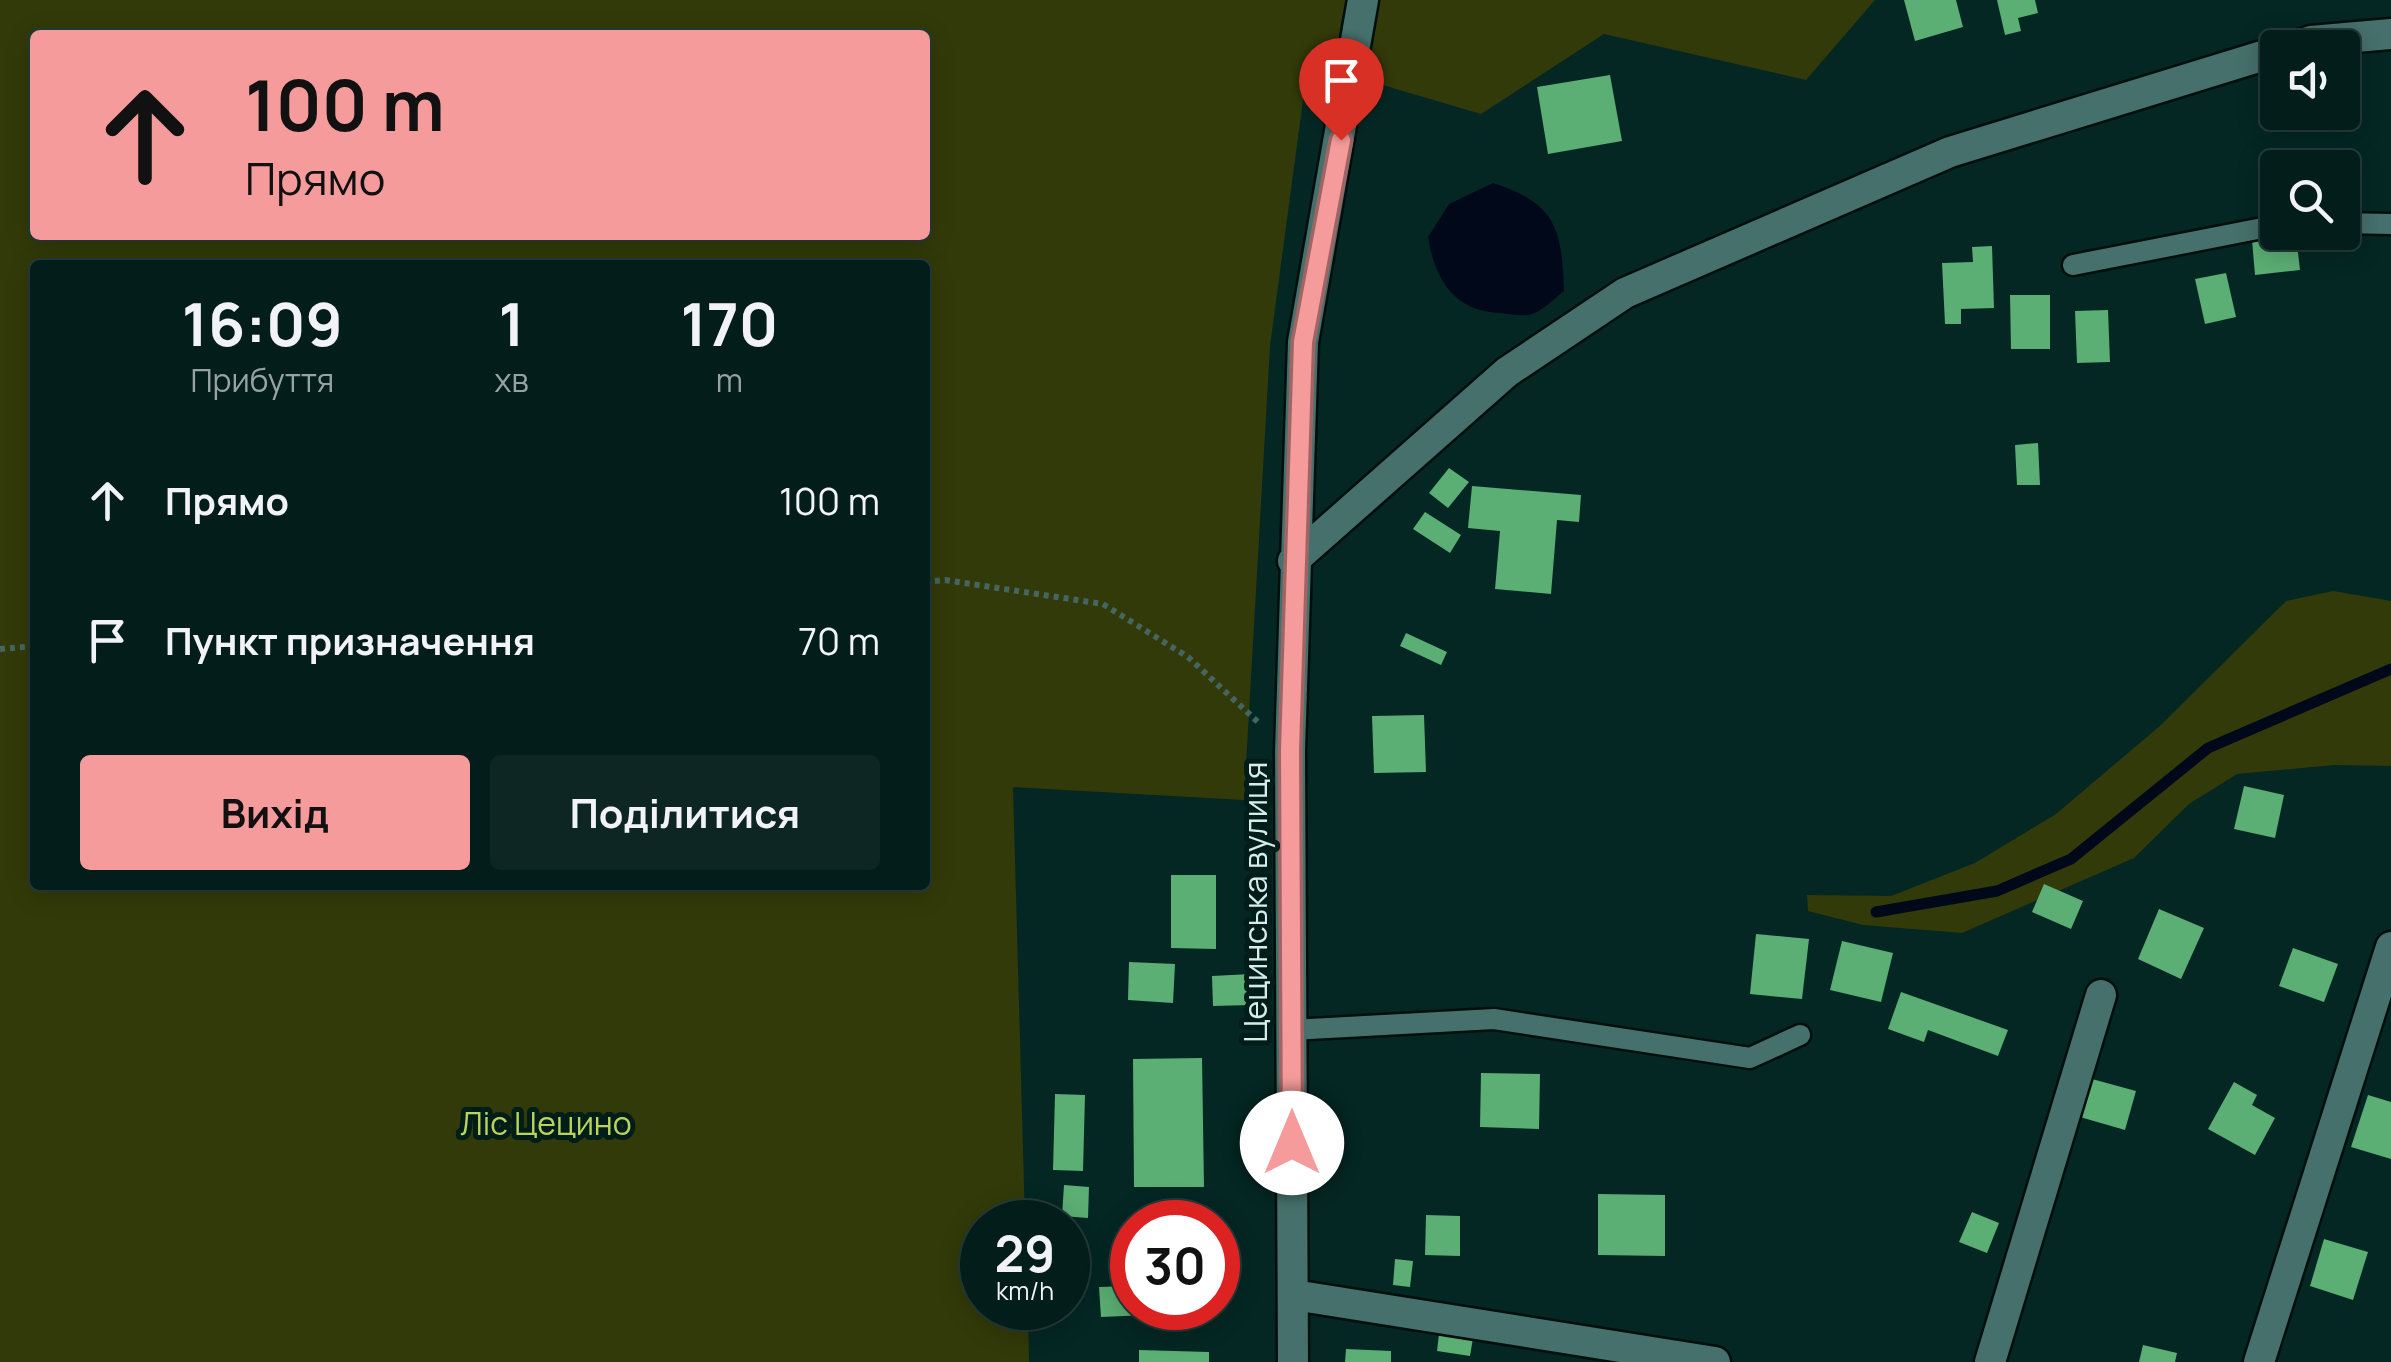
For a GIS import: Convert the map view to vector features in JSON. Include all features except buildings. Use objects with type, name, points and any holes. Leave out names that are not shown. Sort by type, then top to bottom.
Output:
[{"type":"street","name":"Цецинська вулиця","points":[[1292,1362],[1290,750],[1303,342],[1363,0]]},
{"type":"street","points":[[2360,37],[2391,34]]},
{"type":"street","points":[[1293,562],[1507,372],[1625,294],[1950,152],[2260,57]]},
{"type":"street","points":[[2259,1362],[2391,946]]},
{"type":"street","points":[[1990,1362],[2101,995]]},
{"type":"street","points":[[1294,1295],[1715,1362]]},
{"type":"lane","points":[[2360,223],[2391,224]]},
{"type":"lane","points":[[2073,265],[2260,229]]},
{"type":"lane","points":[[1291,1030],[1494,1019],[1750,1058],[1800,1035]]},
{"type":"path","points":[[930,582],[945,580],[1103,604],[1188,657],[1290,750]]},
{"type":"path","points":[[0,649],[30,646]]},
{"type":"green space","name":"Ліс Цецино","points":[[0,0],[1875,0],[1806,80],[1604,34],[1481,114],[1308,63],[1270,346],[1244,800],[1013,787],[1024,1200],[960,1200],[960,1330],[1028,1330],[1029,1362],[0,1362]]},
{"type":"green space","points":[[2333,591],[2391,601],[2391,766],[2334,765],[2237,774],[2189,804],[2134,858],[1962,933],[1863,925],[1808,911],[1807,895],[1891,896],[1975,863],[2056,814],[2161,725],[2286,601]]},
{"type":"water","points":[[1493,183],[1543,210],[1557,235],[1564,291],[1532,314],[1484,311],[1458,299],[1441,279],[1431,252],[1428,237],[1449,204]]},
{"type":"waterway","points":[[1876,912],[1997,891],[2071,859],[2208,748],[2391,669]]},
{"type":"route","points":[[1292,1143],[1290,750],[1303,342],[1341,140]]}]
